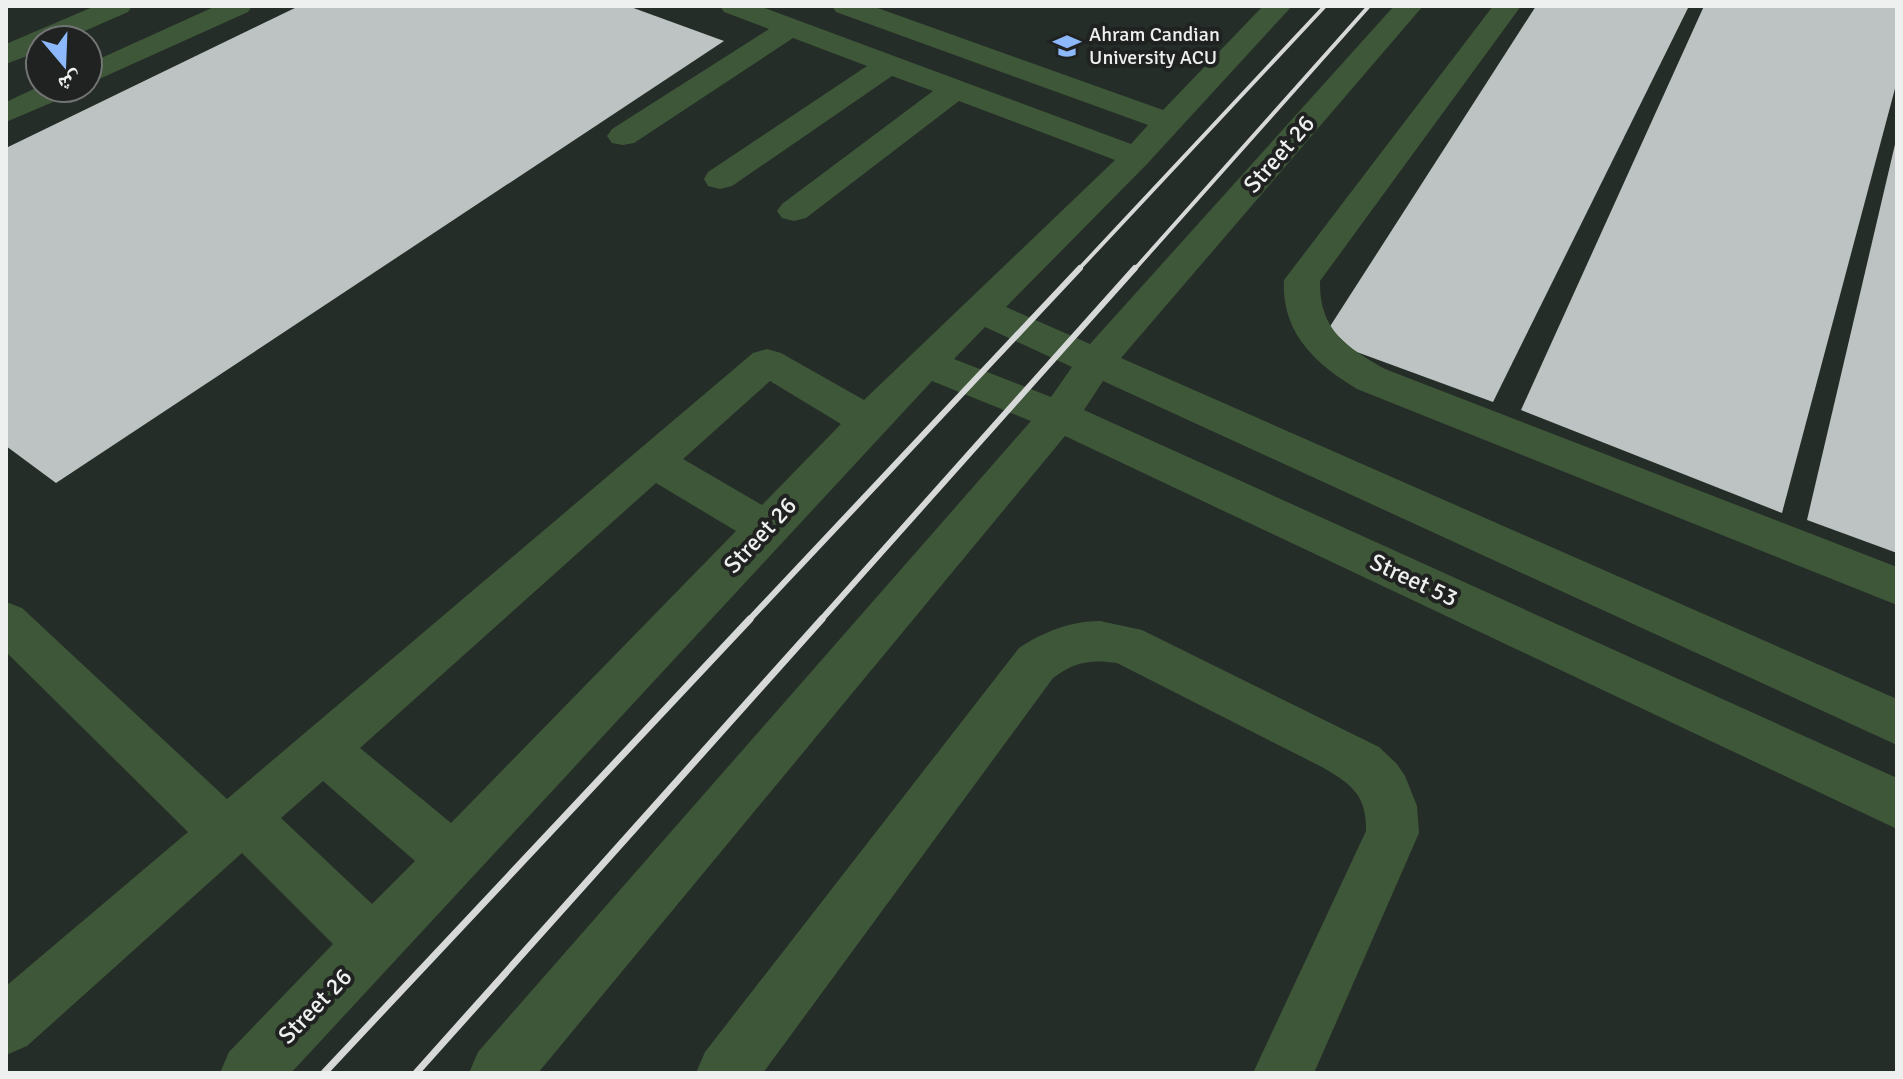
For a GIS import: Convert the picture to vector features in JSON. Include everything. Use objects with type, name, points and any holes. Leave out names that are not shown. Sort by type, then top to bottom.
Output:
[{"type":"street","points":[[6,55],[118,6]]},
{"type":"street","points":[[104,68],[238,6]]},
{"type":"street","points":[[734,6],[1136,157]]},
{"type":"street","points":[[846,6],[1168,122]]},
{"type":"street","name":"Street 26","points":[[250,1073],[868,421],[1136,157],[1278,6]]},
{"type":"street","name":"Street 26","points":[[499,1073],[1059,416],[1095,363],[1409,6]]},
{"type":"street","points":[[1507,6],[1302,280],[1300,296],[1303,314],[1312,332],[1336,358],[1371,379],[1897,586]]},
{"type":"street","points":[[623,136],[791,27]]},
{"type":"street","points":[[720,179],[890,64]]},
{"type":"street","points":[[794,211],[955,89]]},
{"type":"street","points":[[6,113],[26,104]]},
{"type":"street","points":[[982,311],[1897,723]]},
{"type":"street","points":[[6,1025],[767,362],[868,421]]},
{"type":"street","name":"Street 53","points":[[928,364],[1059,416],[1897,804]]},
{"type":"street","points":[[653,461],[766,528]]},
{"type":"street","points":[[6,622],[374,945]]},
{"type":"street","points":[[726,1073],[1036,663],[1054,649],[1077,641],[1101,639],[1125,644],[1328,747],[1364,767],[1378,781],[1388,798],[1393,815],[1392,833],[1283,1073]]},
{"type":"street","points":[[323,749],[454,860]]},
{"type":"shaded area","points":[[6,6],[1897,6],[1897,1073],[6,1073]]},
{"type":"building","points":[[299,6],[628,6],[724,41],[56,483],[6,446],[6,148],[97,104],[104,104],[104,101]]},
{"type":"building","points":[[1536,6],[1689,6],[1493,402],[1354,351],[1329,328]]},
{"type":"building","points":[[1704,6],[1897,6],[1897,81],[1782,513],[1521,410]]},
{"type":"building","points":[[1897,141],[1897,553],[1807,520]]},
{"type":"railway","points":[[1078,270],[1325,6]]},
{"type":"railway","points":[[1134,270],[1369,6]]},
{"type":"railway","points":[[748,621],[1080,268]]},
{"type":"railway","points":[[820,621],[1135,268]]},
{"type":"railway","points":[[324,1073],[750,619]]},
{"type":"railway","points":[[416,1073],[822,619]]},
{"type":"place","name":"Ahram Candian University ACU","points":[[1067,46]]}]
